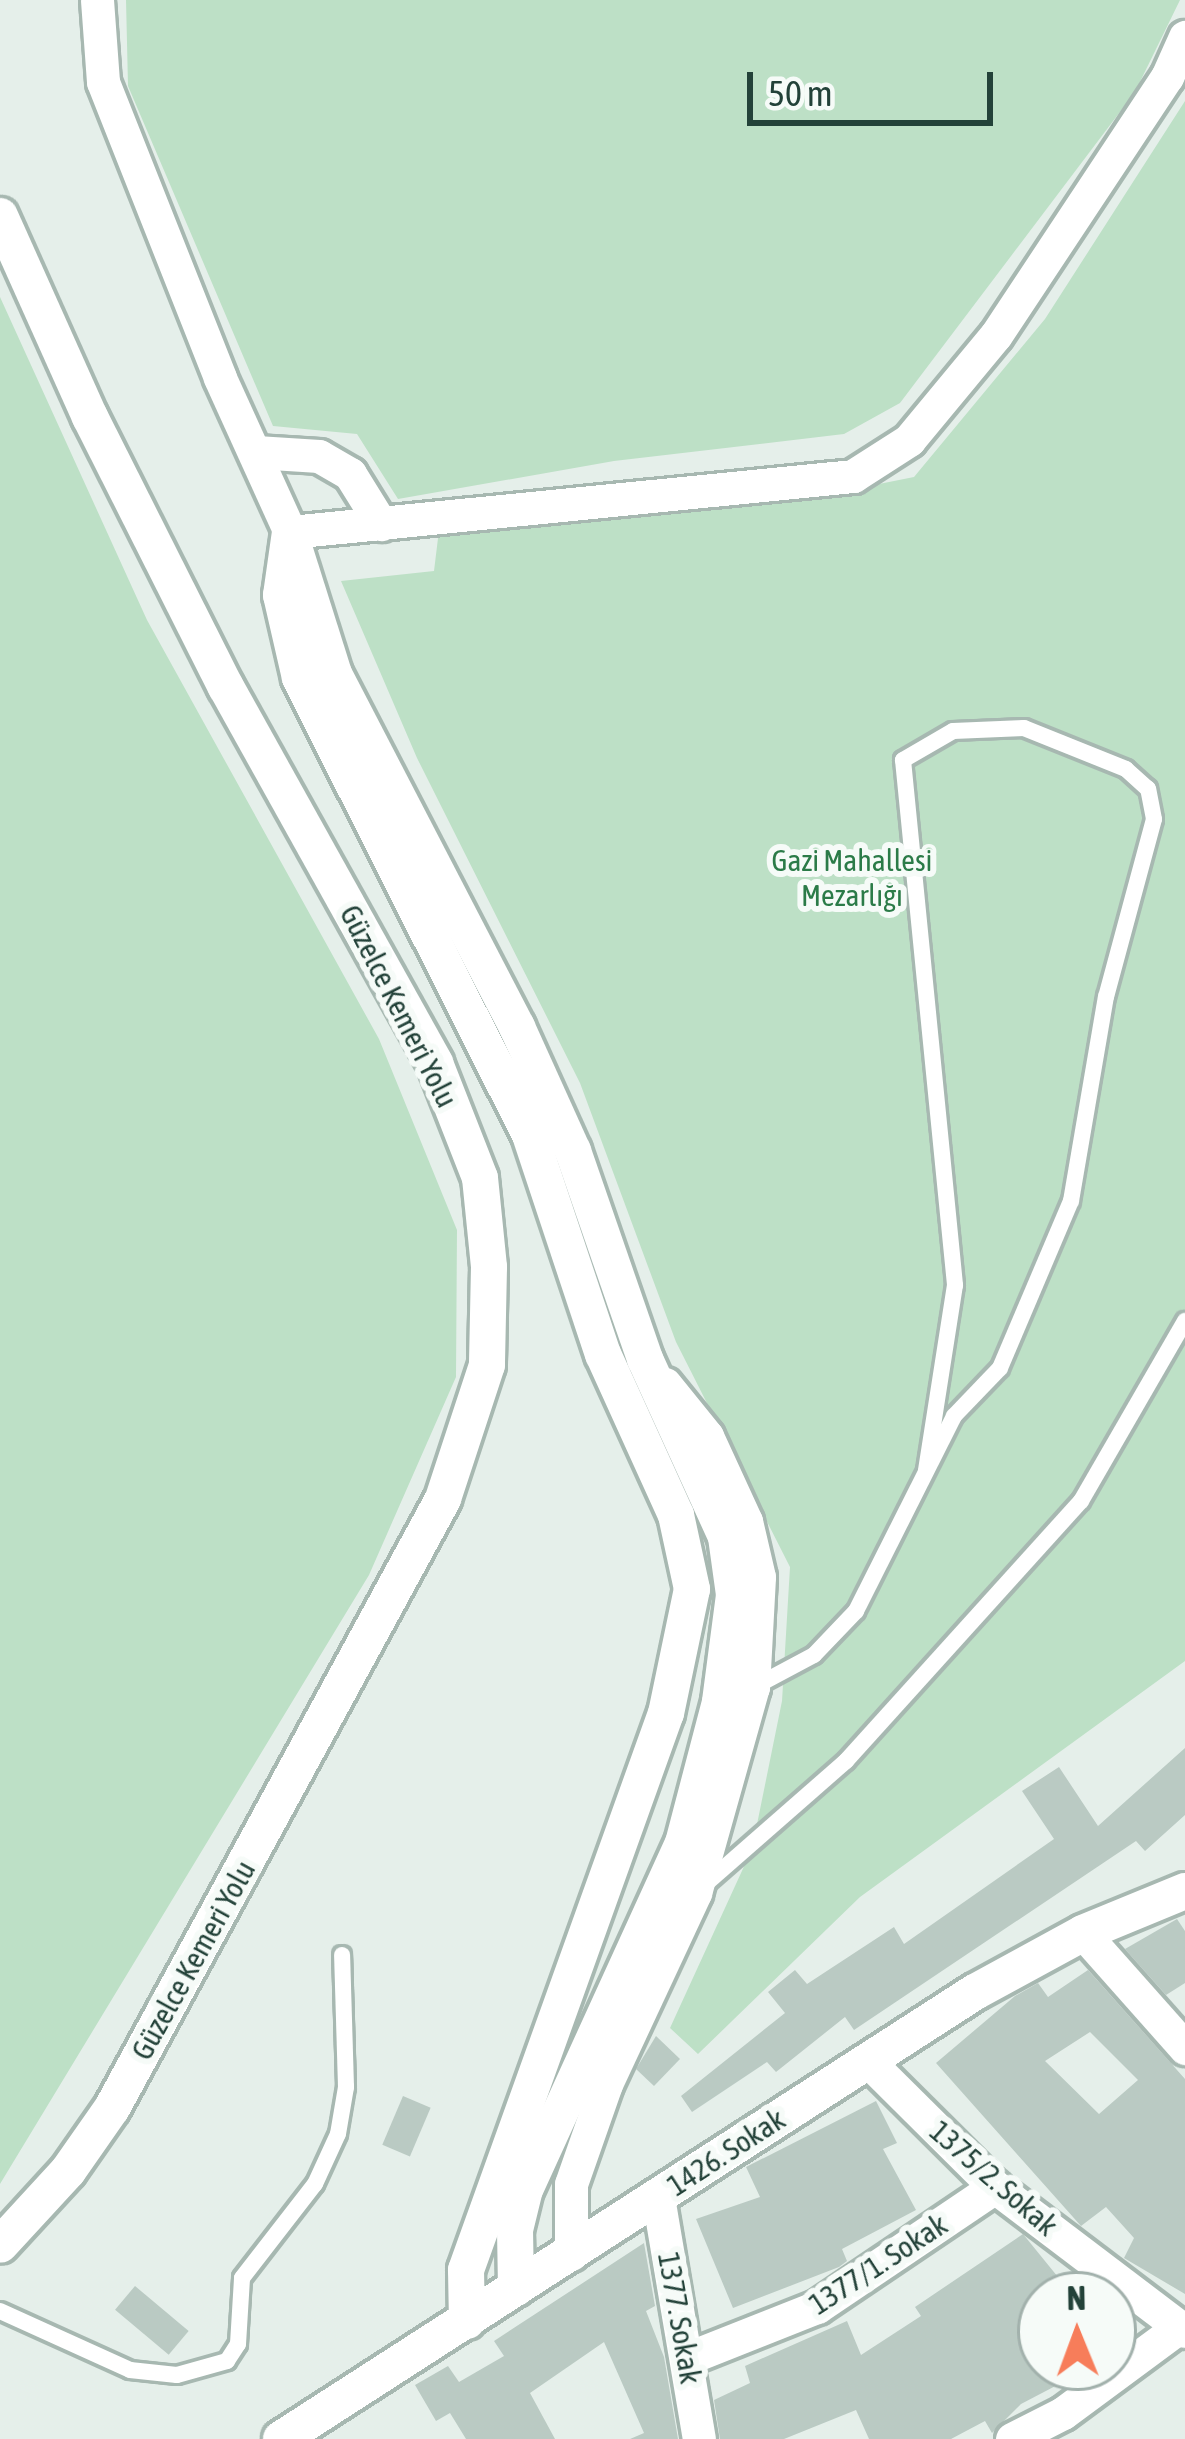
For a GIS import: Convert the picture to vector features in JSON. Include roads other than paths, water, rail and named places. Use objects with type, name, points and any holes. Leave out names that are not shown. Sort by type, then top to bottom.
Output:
[{"type":"street","points":[[97,0],[103,82],[290,532],[334,674],[517,1027],[573,1151],[645,1359],[726,1537],[734,1595],[737,1695],[695,1893],[578,2164],[566,2218],[571,2254]]},
{"type":"street","points":[[290,532],[854,476],[909,440],[996,335],[1167,77],[1185,37]]},
{"type":"street","name":"Güzelce Kemeri Yolu","points":[[0,216],[90,417],[226,687],[435,1063],[480,1178],[489,1267],[487,1365],[443,1499],[112,2108],[68,2171],[0,2245]]},
{"type":"street","points":[[256,452],[319,456],[350,475],[381,524]]},
{"type":"street","points":[[290,532],[281,595],[300,678],[530,1135],[603,1354],[676,1515],[692,1588],[666,1713],[466,2270],[467,2321]]},
{"type":"street","points":[[666,1713],[737,1695]]},
{"type":"street","points":[[516,2288],[514,2230],[526,2189],[683,1843],[737,1695]]},
{"type":"street","name":"1426. Sokak","points":[[281,2439],[868,2061],[1083,1933],[1185,1891]]},
{"type":"street","points":[[1083,1933],[1185,2048]]},
{"type":"street","name":"1375/2. Sokak","points":[[868,2061],[995,2187],[1182,2329]]},
{"type":"street","name":"1377/1. Sokak","points":[[688,2358],[817,2307],[995,2187]]},
{"type":"street","name":"1377. Sokak","points":[[658,2197],[699,2439]]},
{"type":"street","points":[[1012,2439],[1068,2426],[1182,2329]]},
{"type":"lane","points":[[737,1695],[814,1655],[856,1611],[954,1416],[1000,1368],[1071,1201],[1106,997],[1154,819],[1148,789],[1126,770],[1024,728],[953,731],[903,760],[955,1285],[926,1471]]},
{"type":"lane","points":[[695,1893],[846,1762],[1082,1501],[1185,1322]]},
{"type":"lane","points":[[0,2311],[130,2369],[177,2375],[227,2361],[238,2344],[242,2278],[315,2184],[338,2134],[346,2087],[342,1954]]},
{"type":"park label","name":"Gazi Mahallesi Mezarlığı","points":[[852,877]]}]
